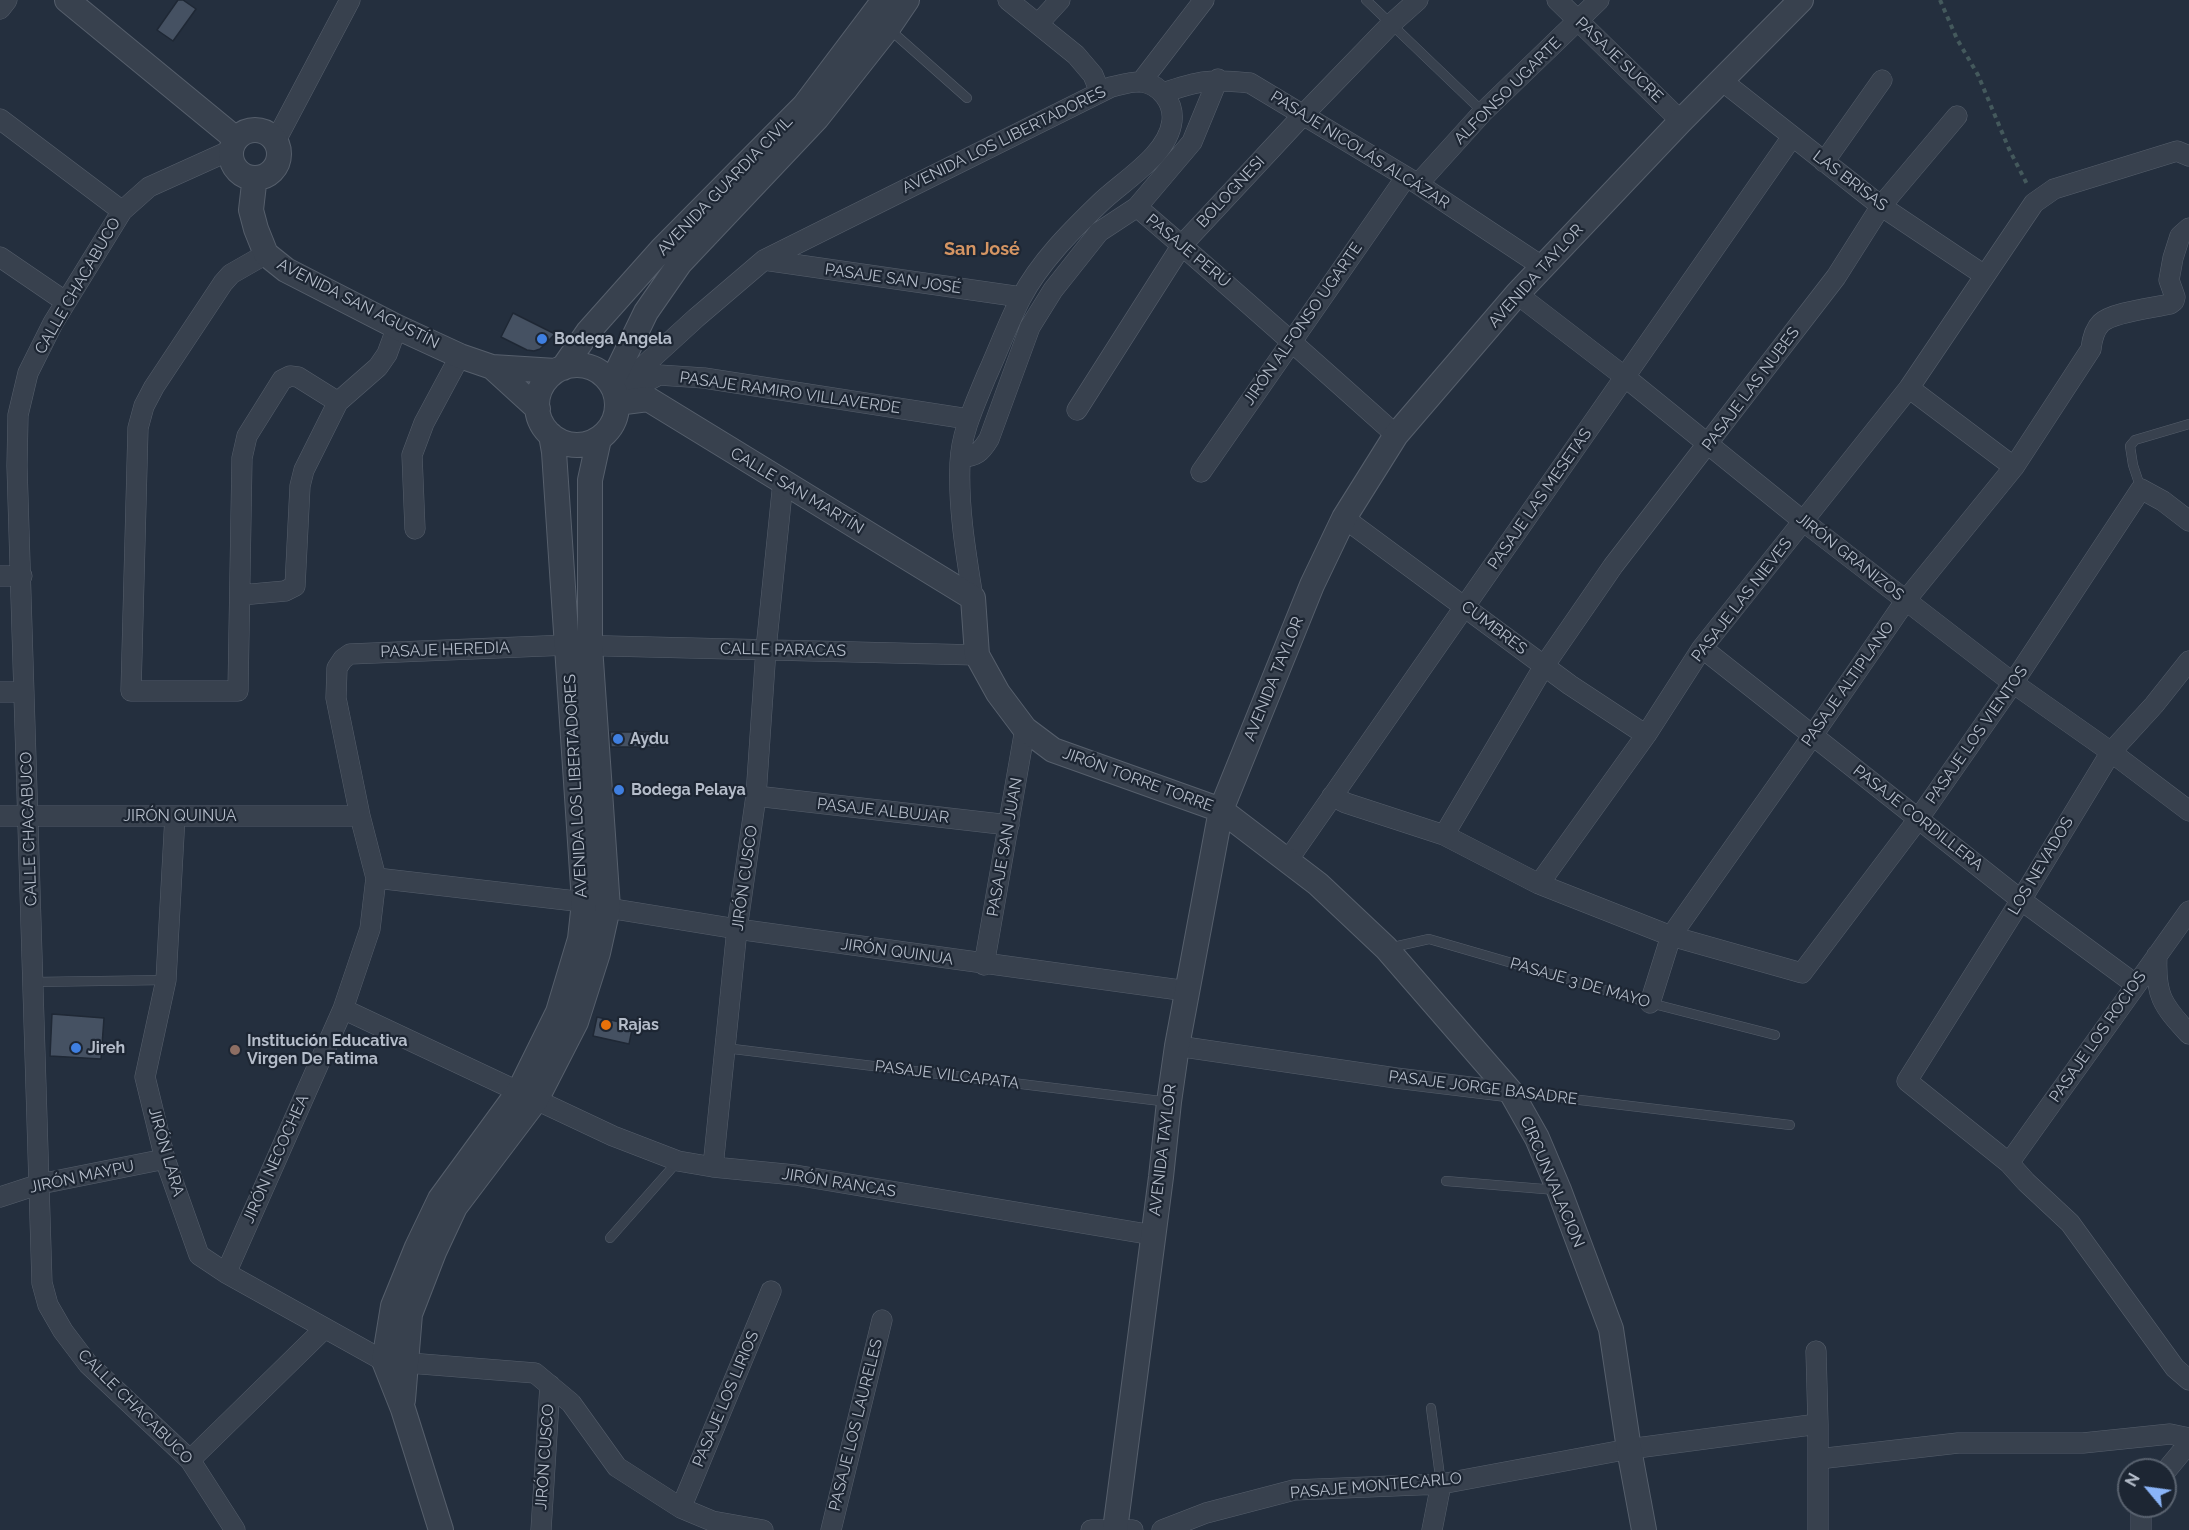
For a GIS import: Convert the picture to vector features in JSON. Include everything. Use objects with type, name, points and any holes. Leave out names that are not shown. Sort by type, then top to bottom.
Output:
[{"type":"street","points":[[0,9],[7,0]]},
{"type":"street","points":[[67,0],[234,144]]},
{"type":"street","name":"AVENIDA GUARDIA CIVIL","points":[[559,370],[588,332],[662,249],[804,106],[884,0]]},
{"type":"street","name":"AVENIDA GUARDIA CIVIL","points":[[615,394],[646,312],[680,263],[817,118],[888,28],[907,0]]},
{"type":"street","points":[[1008,0],[1076,55],[1093,75],[1100,92]]},
{"type":"street","points":[[1038,24],[1060,0]]},
{"type":"street","points":[[1025,729],[998,693],[976,655],[973,598],[963,534],[961,457],[968,419],[1021,297],[1061,241],[1114,189],[1155,156],[1168,135],[1172,121],[1172,105],[1163,93],[1142,82],[1204,0]]},
{"type":"street","name":"BOLOGNESI","points":[[1077,410],[1182,245],[1304,114],[1391,24],[1418,0]]},
{"type":"street","name":"PASAJE SUCRE","points":[[1557,0],[1681,120]]},
{"type":"street","name":"ALFONSO UGARTE","points":[[1412,180],[1599,0]]},
{"type":"street","name":"AVENIDA TAYLOR","points":[[1115,1530],[1161,1177],[1168,1102],[1221,810],[1312,585],[1344,518],[1396,435],[1517,294],[1681,120],[1801,0]]},
{"type":"street","points":[[275,142],[347,2]]},
{"type":"street","points":[[1137,207],[1192,142],[1218,79]]},
{"type":"street","name":"PASAJE NICOLÁS ALCÁZAR","points":[[1163,93],[1195,81],[1218,79],[1250,83],[1412,180],[1543,267]]},
{"type":"street","name":"LAS BRISAS","points":[[1721,80],[1881,206],[1984,275]]},
{"type":"street","points":[[1824,162],[1882,80]]},
{"type":"street","name":"AVENIDA LOS LIBERTADORES","points":[[615,394],[696,318],[764,260],[1100,92],[1111,87],[1142,82]]},
{"type":"street","name":"PASAJE LAS NUBES","points":[[1444,835],[1544,666],[1613,566],[1836,278],[1881,206],[1958,116]]},
{"type":"street","points":[[0,119],[122,211]]},
{"type":"street","points":[[262,130],[269,134],[275,142],[279,156],[277,164],[267,175],[257,178],[244,176],[237,171],[233,164],[234,144],[245,132],[262,130]]},
{"type":"street","name":"PASAJE LAS MESETAS","points":[[1288,860],[1792,137]]},
{"type":"street","name":"CALLE CHACABUCO","points":[[234,144],[149,187],[122,211],[66,302],[28,373],[9,467],[22,576],[42,1283],[48,1305],[63,1331],[88,1364],[190,1460],[235,1530]]},
{"type":"street","points":[[2034,203],[2054,189],[2177,152],[2189,156]]},
{"type":"street","name":"AVENIDA SAN AGUSTÍN","points":[[257,178],[254,184],[251,210],[266,254],[286,270],[397,327],[460,356],[492,367],[559,370]]},
{"type":"street","name":"JIRÓN ALFONSO UGARTE","points":[[1201,472],[1292,341],[1412,180]]},
{"type":"street","name":"PASAJE LAS NIEVES","points":[[1539,884],[1647,735],[1702,648],[1909,388],[2034,203]]},
{"type":"street","name":"PASAJE PERÚ","points":[[961,457],[972,457],[980,452],[989,439],[1030,327],[1053,290],[1099,232],[1137,207],[1292,341],[1396,435]]},
{"type":"street","name":"PASAJE ALTIPLANO","points":[[1650,1003],[1671,936],[1906,600],[2014,467],[2091,349],[2092,337],[2100,324],[2110,317],[2170,304],[2174,301],[2175,297],[2169,280],[2173,258],[2180,236],[2189,228]]},
{"type":"street","points":[[266,254],[231,274],[223,283],[154,387],[144,406],[138,428],[131,692],[238,692],[242,459],[247,436],[282,380],[290,376],[298,377],[338,402]]},
{"type":"street","points":[[0,257],[66,302]]},
{"type":"street","name":"PASAJE SAN JOSÉ","points":[[764,260],[1021,297]]},
{"type":"street","name":"JIRÓN GRANIZOS","points":[[1517,294],[1625,377],[1803,521],[2013,683],[2111,752],[2189,811]]},
{"type":"street","points":[[241,595],[285,591],[295,586],[300,486],[304,470],[338,402],[378,367],[387,354],[397,327]]},
{"type":"street","points":[[416,529],[412,454],[424,423],[460,356]]},
{"type":"street","points":[[574,365],[596,369],[615,394],[613,423],[599,439],[587,444],[574,445],[562,442],[544,428],[538,410],[538,398],[548,379],[559,370],[574,365]]},
{"type":"street","name":"AVENIDA SAN AGUSTÍN","points":[[492,367],[538,410]]},
{"type":"street","name":"PASAJE RAMIRO VILLAVERDE","points":[[615,394],[659,375],[704,378],[968,419]]},
{"type":"street","points":[[1909,388],[2014,467]]},
{"type":"street","name":"CALLE SAN MARTÍN","points":[[615,394],[648,399],[973,598]]},
{"type":"street","name":"AVENIDA LOS LIBERTADORES","points":[[441,1530],[403,1409],[394,1362],[434,1252],[456,1207],[576,1022],[598,954],[608,908],[579,645],[559,519],[551,435]]},
{"type":"street","name":"AVENIDA LOS LIBERTADORES","points":[[527,1095],[558,1012],[580,939],[584,902],[579,645],[590,518],[590,480],[599,439]]},
{"type":"street","name":"JIRÓN CUSCO","points":[[713,1167],[737,929],[756,796],[766,649],[783,482]]},
{"type":"street","points":[[2141,489],[2158,498],[2189,521]]},
{"type":"street","name":"PASAJE LOS VIENTOS","points":[[1671,936],[1802,973],[1919,818],[2013,683],[2141,489]]},
{"type":"street","points":[[559,519],[590,518]]},
{"type":"street","name":"CUMBRES","points":[[1344,518],[1570,685],[1647,735]]},
{"type":"street","points":[[0,576],[22,576]]},
{"type":"street","name":"CALLE PARACAS","points":[[579,645],[976,655]]},
{"type":"street","name":"PASAJE HEREDIA","points":[[336,698],[337,668],[350,654],[579,645]]},
{"type":"street","name":"PASAJE CORDILLERA","points":[[1702,648],[2021,900],[2135,984]]},
{"type":"street","name":"LOS NEVADOS","points":[[2009,1163],[1907,1081],[2111,752],[2154,705],[2189,661]]},
{"type":"street","points":[[0,692],[24,692]]},
{"type":"street","name":"JIRÓN NECOCHEA","points":[[226,1273],[343,1009],[370,929],[376,878],[360,816],[336,698]]},
{"type":"street","name":"JIRÓN TORRE TORRE","points":[[1025,729],[1053,750],[1221,810]]},
{"type":"street","name":"PASAJE SAN JUAN","points":[[984,965],[1025,729]]},
{"type":"street","name":"PASAJE ALBUJAR","points":[[756,796],[1009,825]]},
{"type":"street","points":[[1332,796],[1444,835],[1539,884],[1671,936]]},
{"type":"street","name":"CIRCUNVALACION","points":[[1221,810],[1318,884],[1386,948],[1511,1092],[1537,1138],[1559,1190],[1611,1329],[1644,1530]]},
{"type":"street","name":"JIRÓN QUINUA","points":[[0,816],[360,816]]},
{"type":"street","name":"JIRÓN LARA","points":[[175,816],[166,980],[145,1077],[165,1159],[199,1255],[226,1273],[325,1328],[394,1362]]},
{"type":"street","points":[[376,878],[584,902]]},
{"type":"street","name":"JIRÓN QUINUA","points":[[584,902],[737,929],[984,965],[1187,991]]},
{"type":"street","name":"PASAJE LOS ROCIOS","points":[[2009,1163],[2189,911]]},
{"type":"street","points":[[2157,955],[2158,992],[2170,1014],[2189,1034]]},
{"type":"street","name":"JIRÓN RANCAS","points":[[343,1009],[613,1136],[678,1161],[795,1175],[1153,1235]]},
{"type":"street","name":"PASAJE JORGE BASADRE","points":[[1177,1046],[1396,1078],[1511,1092]]},
{"type":"street","name":"JIRÓN MAYPU","points":[[0,1197],[40,1184],[165,1159]]},
{"type":"street","points":[[2009,1163],[2070,1223],[2175,1368],[2189,1380]]},
{"type":"street","name":"PASAJE LOS LIRIOS","points":[[681,1508],[771,1291]]},
{"type":"street","name":"PASAJE LOS LAURELES","points":[[831,1530],[882,1320]]},
{"type":"street","points":[[190,1460],[325,1328]]},
{"type":"street","points":[[1816,1351],[1818,1530]]},
{"type":"street","points":[[394,1362],[535,1373],[571,1403],[617,1467],[681,1508],[712,1521],[763,1530]]},
{"type":"street","name":"JIRÓN CUSCO","points":[[541,1530],[550,1385]]},
{"type":"street","name":"PASAJE MONTECARLO","points":[[1162,1530],[1206,1513],[1294,1490],[1441,1484],[1629,1449],[1818,1424]]},
{"type":"street","points":[[1818,1459],[1958,1443],[2083,1443],[2170,1434],[2189,1438]]},
{"type":"street","points":[[2177,1458],[2189,1443]]},
{"type":"street","points":[[1432,1530],[1441,1484]]},
{"type":"street","points":[[1091,1530],[1134,1530]]},
{"type":"lane","points":[[1366,0],[1483,112]]},
{"type":"lane","points":[[888,28],[967,98]]},
{"type":"lane","points":[[2141,489],[2133,465],[2130,446],[2135,440],[2189,424]]},
{"type":"lane","name":"PASAJE 3 DE MAYO","points":[[1386,948],[1429,939],[1650,1003],[1775,1035]]},
{"type":"lane","points":[[34,982],[166,980]]},
{"type":"lane","name":"PASAJE VILCAPATA","points":[[725,1048],[1168,1102]]},
{"type":"lane","name":"PASAJE JORGE BASADRE","points":[[1511,1092],[1790,1125]]},
{"type":"lane","points":[[610,1238],[678,1161]]},
{"type":"lane","points":[[1446,1181],[1559,1190]]},
{"type":"lane","points":[[1431,1408],[1441,1484]]},
{"type":"path","points":[[1940,0],[1957,39],[1978,75],[2009,149],[2027,181],[2034,203]]},
{"type":"building","points":[[178,0],[183,0],[196,9],[173,41],[157,30]]},
{"type":"building","points":[[513,313],[555,334],[540,349],[534,351],[527,350],[501,337]]},
{"type":"building","points":[[610,732],[658,732],[657,747],[611,747]]},
{"type":"building","points":[[52,1014],[104,1018],[101,1059],[50,1056]]},
{"type":"building","points":[[597,1017],[633,1025],[629,1044],[593,1036]]},
{"type":"place","name":"Bodega Angela","points":[[542,339]]},
{"type":"place","name":"Aydu","points":[[618,739]]},
{"type":"place","name":"Bodega Pelaya","points":[[619,790]]},
{"type":"place","name":"Rajas","points":[[606,1025]]},
{"type":"place","name":"Jireh","points":[[76,1048]]},
{"type":"place","name":"Institución Educativa Virgen De Fatima","points":[[235,1050]]},
{"type":"district","name":"San José","points":[[982,250]]}]
